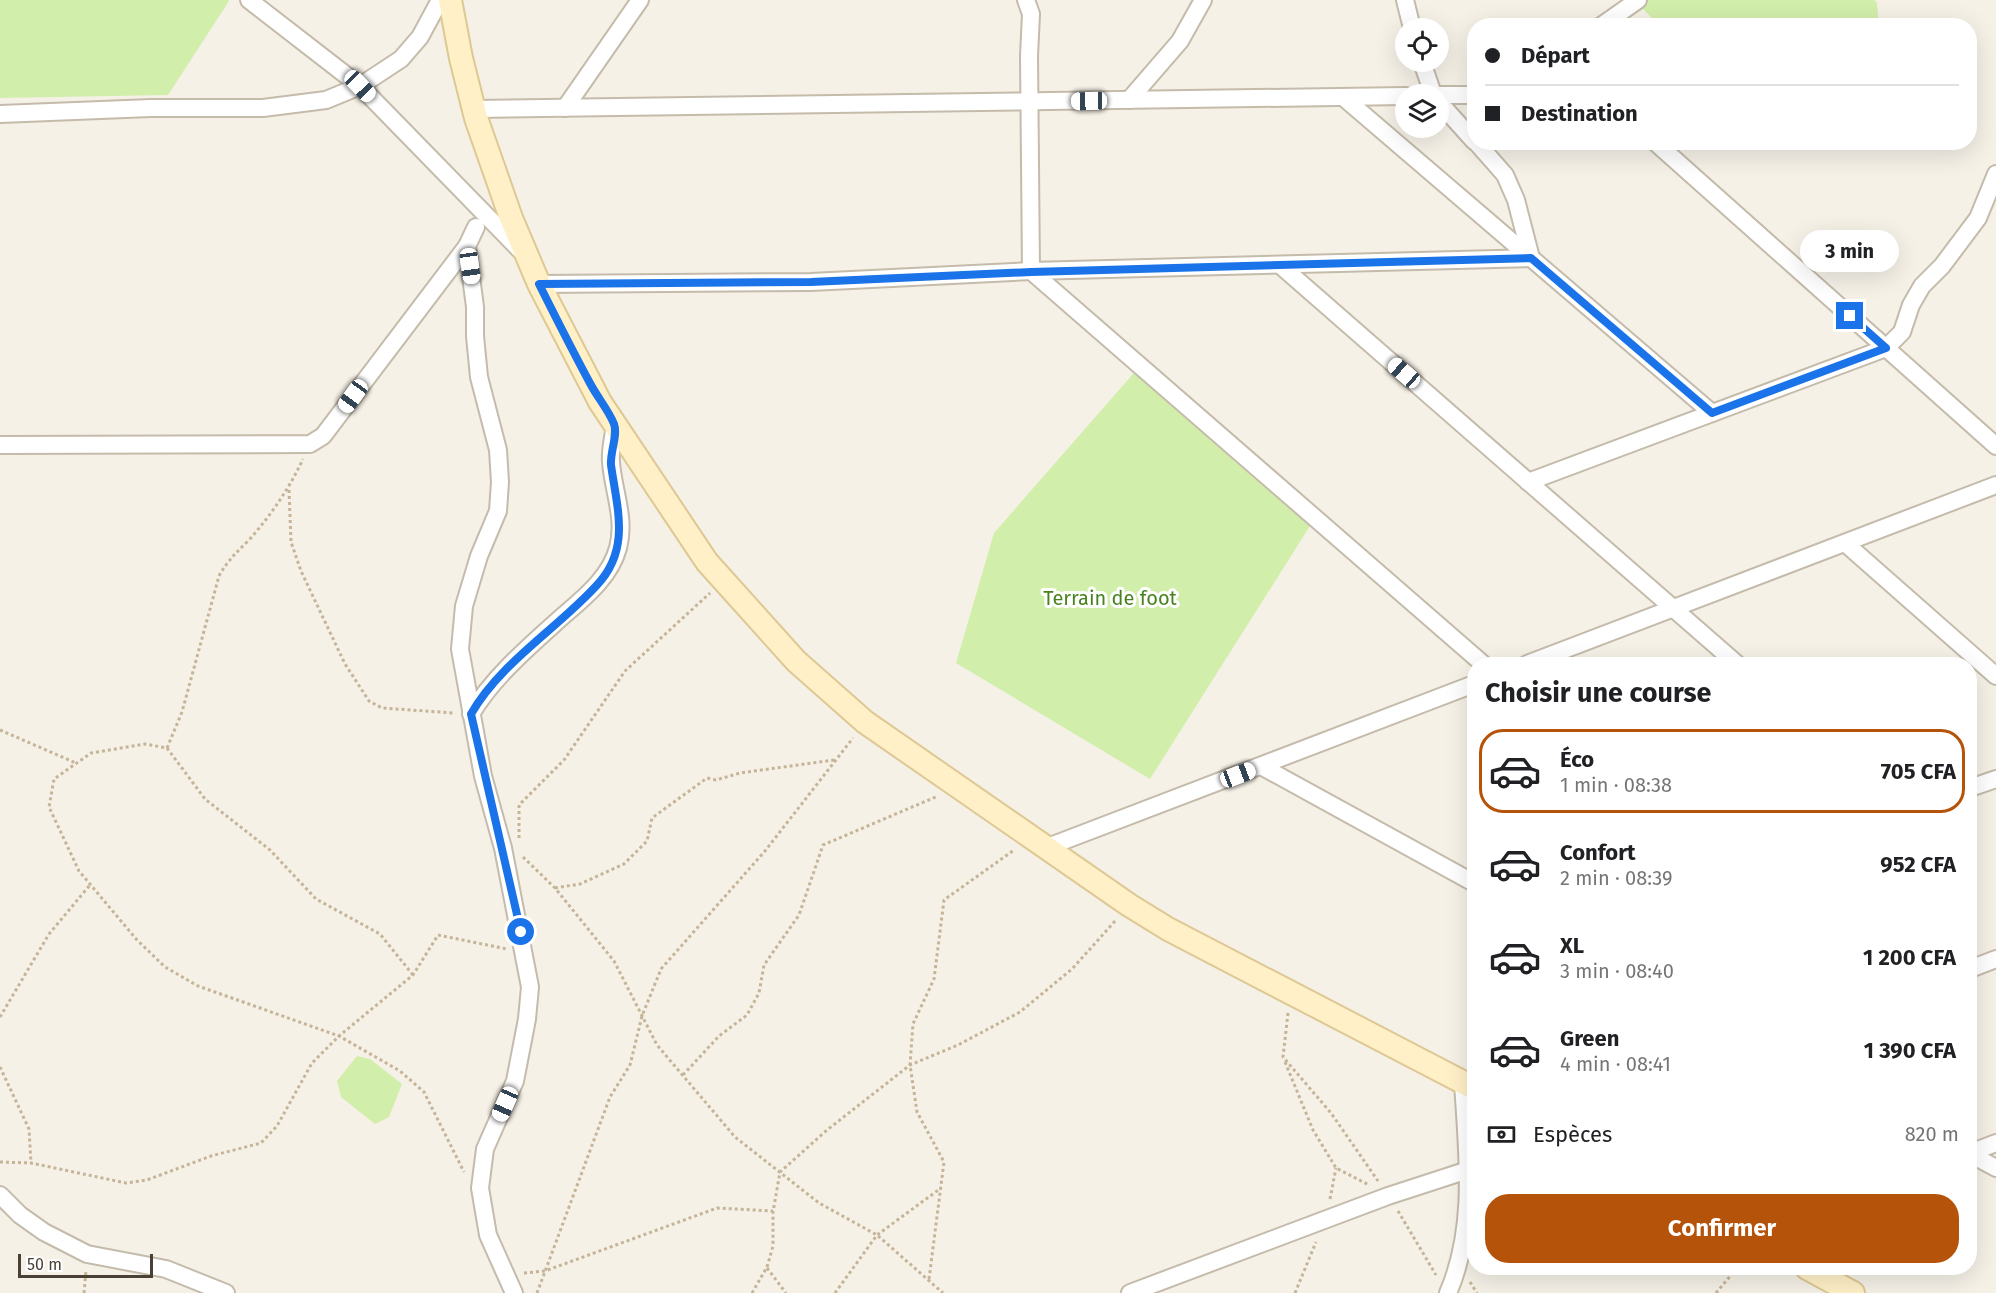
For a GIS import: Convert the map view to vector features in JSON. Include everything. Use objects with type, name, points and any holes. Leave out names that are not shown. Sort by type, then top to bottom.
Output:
[{"type":"main road","points":[[450,0],[474,109],[526,256],[573,352],[615,426],[723,582],[796,661],[865,722],[956,788],[1129,905],[1168,929],[1290,994],[1467,1084]]},
{"type":"main road","points":[[1821,1275],[1853,1293]]},
{"type":"street","points":[[249,0],[360,86],[526,256]]},
{"type":"street","points":[[0,114],[151,108],[263,108],[326,100],[360,86],[401,58],[420,37],[440,0]]},
{"type":"street","points":[[565,108],[640,0]]},
{"type":"street","points":[[1026,0],[1031,14],[1029,102],[1031,272],[1475,657]]},
{"type":"street","points":[[1129,100],[1180,41],[1203,0]]},
{"type":"street","points":[[1405,0],[1410,18]]},
{"type":"street","points":[[1612,18],[1638,0]]},
{"type":"street","points":[[1449,95],[1467,95]]},
{"type":"street","points":[[474,109],[1395,96]]},
{"type":"street","points":[[1343,97],[1712,413]]},
{"type":"street","points":[[1449,113],[1467,133]]},
{"type":"street","points":[[1482,150],[1505,175],[1516,200],[1531,258]]},
{"type":"street","points":[[1664,150],[1996,446]]},
{"type":"street","points":[[1528,482],[1886,348],[1902,332],[1911,305],[1922,286],[1942,266],[1978,218],[1996,174]]},
{"type":"street","points":[[0,445],[310,444],[323,436],[467,246],[476,227]]},
{"type":"street","points":[[467,246],[476,307],[479,377],[498,450],[500,482],[498,511],[479,556],[464,606],[460,649],[489,804],[503,848],[530,987],[515,1081],[485,1149],[480,1188],[488,1235],[514,1293]]},
{"type":"street","points":[[539,284],[811,282],[1031,272],[1531,258]]},
{"type":"street","points":[[1281,265],[1729,657]]},
{"type":"street","points":[[471,714],[480,698],[528,648],[598,584],[614,561],[620,535],[620,512],[611,464],[615,426]]},
{"type":"street","points":[[1546,657],[1996,485]]},
{"type":"street","points":[[1845,543],[1974,657]]},
{"type":"street","points":[[1977,659],[1996,676]]},
{"type":"street","points":[[1038,843],[1261,766],[1467,687]]},
{"type":"street","points":[[1261,766],[1467,879]]},
{"type":"street","points":[[1977,785],[1996,778]]},
{"type":"street","points":[[1977,966],[1996,959]]},
{"type":"street","points":[[1977,1150],[1996,1143]]},
{"type":"street","points":[[1977,1157],[1996,1168]]},
{"type":"street","points":[[1130,1293],[1388,1196],[1467,1169]]},
{"type":"street","points":[[0,1195],[20,1215],[36,1226],[87,1254],[166,1269],[226,1293]]},
{"type":"street","points":[[1443,1289],[1461,1256],[1467,1213]]},
{"type":"path","points":[[166,748],[182,711],[219,576],[228,560],[249,540],[289,490],[310,444]]},
{"type":"path","points":[[289,490],[291,542],[301,571],[345,664],[369,701],[382,708],[471,714]]},
{"type":"path","points":[[520,854],[519,805],[564,760],[625,670],[723,582]]},
{"type":"path","points":[[537,1293],[610,1097],[630,1065],[642,1016],[661,969],[765,851],[865,722]]},
{"type":"path","points":[[0,730],[77,763]]},
{"type":"path","points":[[413,975],[380,934],[316,899],[270,850],[205,799],[166,748],[145,744],[91,753],[54,779],[49,807],[79,871],[137,940],[165,967],[198,986],[339,1036],[400,1071],[424,1092],[466,1177]]},
{"type":"path","points":[[555,888],[580,884],[624,864],[646,841],[652,818],[707,778],[716,780],[740,773],[836,760]]},
{"type":"path","points":[[683,1076],[719,1036],[747,1015],[759,993],[764,964],[799,915],[824,845],[956,788]]},
{"type":"path","points":[[929,1279],[945,1162],[917,1112],[910,1065],[913,1024],[934,979],[944,900],[1038,843]]},
{"type":"path","points":[[503,848],[520,854],[555,888],[614,961],[657,1045],[735,1137],[819,1203],[878,1235],[943,1293]]},
{"type":"path","points":[[0,1017],[49,934],[90,885]]},
{"type":"path","points":[[752,1293],[767,1267],[773,1246],[773,1211],[780,1172],[827,1130],[910,1065],[958,1045],[1020,1012],[1072,969],[1129,905]]},
{"type":"path","points":[[0,1162],[31,1162],[126,1183],[147,1180],[211,1155],[261,1143],[277,1126],[312,1063],[339,1036],[413,975],[438,935],[525,953]]},
{"type":"path","points":[[1290,994],[1283,1057],[1313,1131],[1336,1168],[1388,1196]]},
{"type":"path","points":[[1283,1057],[1331,1113],[1388,1196],[1443,1289]]},
{"type":"path","points":[[0,1066],[29,1129],[31,1162]]},
{"type":"path","points":[[835,1293],[878,1235],[942,1188]]},
{"type":"path","points":[[504,1275],[545,1271],[717,1208],[773,1211]]},
{"type":"path","points":[[84,1293],[87,1254]]},
{"type":"path","points":[[767,1267],[786,1293]]},
{"type":"path","points":[[1716,1293],[1731,1275]]},
{"type":"green space","points":[[0,0],[229,1],[168,95],[0,98]]},
{"type":"green space","points":[[1638,0],[1874,0],[1877,3],[1878,18],[1652,18],[1636,2]]},
{"type":"green space","name":"Terrain de foot","points":[[1140,366],[1315,518],[1150,779],[956,663],[994,533]]},
{"type":"green space","points":[[357,1056],[370,1059],[402,1084],[389,1117],[375,1124],[341,1097],[337,1081]]},
{"type":"route","points":[[521,932],[503,848],[489,804],[471,714],[480,698],[528,648],[598,584],[614,561],[620,535],[620,512],[611,464],[615,426],[573,352],[539,284],[811,282],[1031,272],[1531,258],[1712,413],[1886,348],[1850,316]]}]
